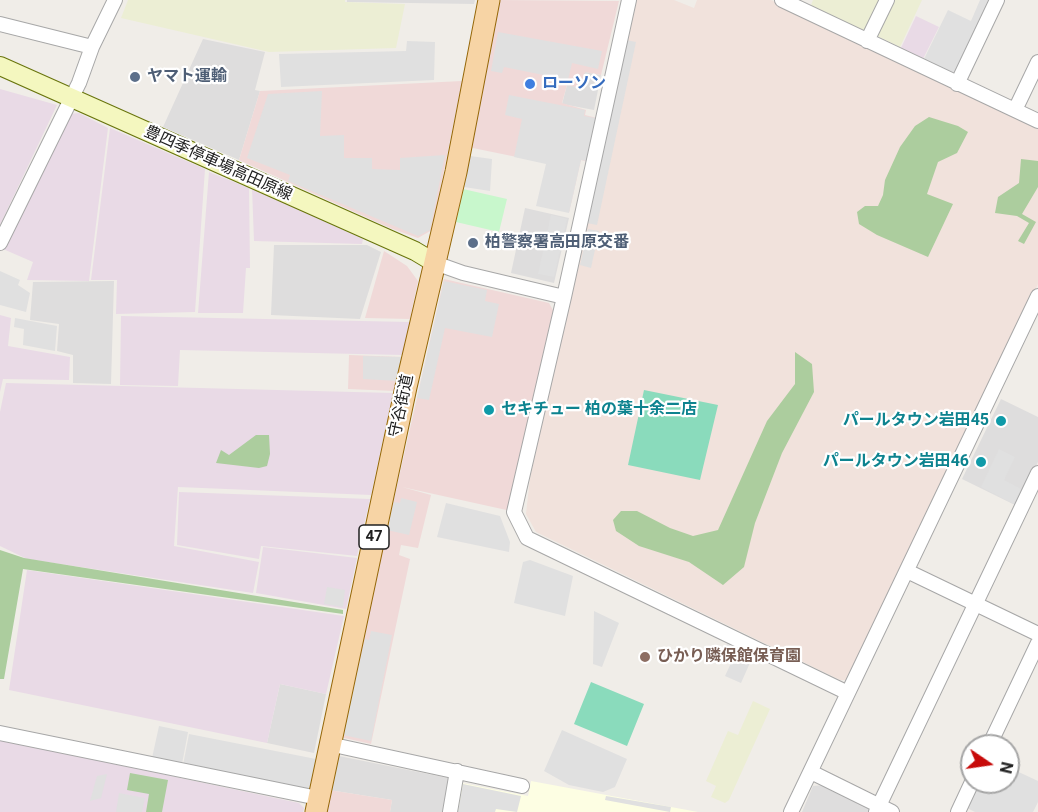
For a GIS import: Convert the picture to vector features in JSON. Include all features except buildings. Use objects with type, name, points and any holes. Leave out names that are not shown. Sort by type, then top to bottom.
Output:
[{"type":"main road","name":"守谷街道","points":[[317,805],[406,387],[456,172],[489,0]]},
{"type":"main road","name":"豊四季停車場高田原線","points":[[0,66],[415,251],[435,263]]},
{"type":"street","points":[[0,243],[72,98],[92,47],[115,0]]},
{"type":"street","points":[[629,0],[514,512],[527,537],[849,693]]},
{"type":"street","points":[[782,0],[1038,121]]},
{"type":"street","points":[[867,41],[886,0]]},
{"type":"street","points":[[957,84],[998,0]]},
{"type":"street","points":[[0,24],[92,47]]},
{"type":"street","points":[[1015,110],[1038,62]]},
{"type":"street","points":[[435,263],[463,273],[564,297]]},
{"type":"street","points":[[791,812],[1038,296]]},
{"type":"street","points":[[878,809],[1038,473]]},
{"type":"street","points":[[907,571],[1038,634]]},
{"type":"street","points":[[995,734],[1038,643]]},
{"type":"street","points":[[0,733],[317,805]]},
{"type":"street","points":[[329,744],[522,786]]},
{"type":"street","points":[[450,812],[457,771]]},
{"type":"street","points":[[811,772],[878,809],[892,812]]},
{"type":"street","points":[[958,812],[966,794]]},
{"type":"shaded area","points":[[128,0],[345,0],[345,2],[405,4],[396,48],[269,52],[121,18]]},
{"type":"shaded area","points":[[347,0],[475,0],[474,4],[347,2]]},
{"type":"shaded area","points":[[496,0],[619,1],[601,75],[585,72],[581,88],[567,85],[562,103],[586,110],[585,115],[597,118],[588,162],[581,160],[569,213],[546,163],[468,147]]},
{"type":"shaded area","points":[[633,0],[674,0],[694,8],[697,0],[771,0],[1038,126],[1038,284],[849,680],[840,680],[536,532],[526,514],[530,478]]},
{"type":"shaded area","points":[[813,0],[881,0],[867,28],[862,31],[811,5]]},
{"type":"shaded area","points":[[892,0],[922,0],[900,47],[875,35]]},
{"type":"shaded area","points":[[980,0],[992,0],[958,69],[952,73],[924,59],[948,10],[971,21]]},
{"type":"shaded area","points":[[916,16],[939,27],[923,59],[901,48]]},
{"type":"shaded area","points":[[498,32],[602,51],[598,69],[572,63],[568,80],[504,67],[502,73],[491,71]]},
{"type":"shaded area","points":[[203,39],[265,52],[255,90],[260,91],[239,160],[163,127]]},
{"type":"shaded area","points":[[626,40],[636,42],[597,225],[587,223]]},
{"type":"shaded area","points":[[407,41],[435,42],[434,80],[281,87],[279,54],[406,51]]},
{"type":"shaded area","points":[[585,72],[601,75],[594,110],[562,104],[567,85]]},
{"type":"shaded area","points":[[462,81],[432,230],[418,238],[390,228],[239,160],[260,91]]},
{"type":"shaded area","points":[[0,89],[57,105],[0,225]]},
{"type":"shaded area","points":[[322,91],[320,136],[344,135],[344,158],[372,158],[372,169],[400,170],[400,158],[445,155],[430,230],[418,236],[288,181],[290,175],[247,158],[268,94]]},
{"type":"shaded area","points":[[509,95],[585,110],[584,116],[596,118],[587,161],[581,160],[569,213],[536,206],[546,164],[514,157],[522,119],[505,115]]},
{"type":"shaded area","points":[[79,113],[108,128],[89,281],[27,280],[33,262],[3,249],[68,114]]},
{"type":"shaded area","points":[[110,128],[205,169],[195,312],[116,314],[117,280],[91,280]]},
{"type":"shaded area","points":[[470,156],[492,159],[490,191],[464,187]]},
{"type":"shaded area","points":[[209,172],[249,188],[250,268],[246,268],[243,313],[198,313]]},
{"type":"shaded area","points":[[252,188],[363,239],[362,244],[254,241]]},
{"type":"shaded area","points":[[525,208],[569,218],[554,283],[511,273]]},
{"type":"shaded area","points":[[551,215],[567,219],[554,277],[538,274]]},
{"type":"shaded area","points":[[588,229],[599,231],[591,268],[580,265]]},
{"type":"shaded area","points":[[274,245],[367,245],[381,252],[360,319],[271,315]]},
{"type":"shaded area","points":[[384,251],[407,266],[418,281],[410,319],[365,318]]},
{"type":"shaded area","points":[[0,271],[20,280],[18,285],[30,293],[26,312],[0,305]]},
{"type":"shaded area","points":[[444,279],[549,303],[554,312],[511,511],[402,487],[431,495],[418,548],[401,545],[399,555],[410,559],[371,744],[340,737]]},
{"type":"shaded area","points":[[114,281],[111,384],[73,383],[73,355],[57,351],[59,324],[30,320],[33,282]]},
{"type":"shaded area","points":[[444,281],[487,290],[485,301],[499,304],[492,337],[445,328],[429,400],[417,398]]},
{"type":"shaded area","points":[[0,315],[11,318],[8,346],[70,357],[69,380],[3,379],[0,392]]},
{"type":"shaded area","points":[[121,316],[410,322],[403,355],[180,350],[178,386],[120,385]]},
{"type":"shaded area","points":[[15,318],[57,326],[55,351],[23,345],[24,329],[14,327]]},
{"type":"shaded area","points":[[349,355],[402,357],[395,391],[348,389]]},
{"type":"shaded area","points":[[363,356],[402,357],[398,381],[363,379]]},
{"type":"shaded area","points":[[6,383],[393,393],[371,495],[178,487],[174,546],[259,562],[253,593],[27,559],[0,546],[0,412]]},
{"type":"shaded area","points":[[1001,399],[1038,417],[1038,462],[1017,506],[962,479]]},
{"type":"shaded area","points":[[999,449],[1015,457],[1004,480],[1021,489],[1014,504],[981,487]]},
{"type":"shaded area","points":[[179,492],[370,499],[357,556],[261,546],[259,559],[177,545]]},
{"type":"shaded area","points":[[401,498],[417,502],[409,535],[387,530],[394,502],[400,503]]},
{"type":"shaded area","points":[[446,503],[500,516],[510,542],[509,552],[437,537]]},
{"type":"shaded area","points":[[263,547],[357,558],[346,609],[256,593]]},
{"type":"shaded area","points":[[530,560],[573,576],[565,616],[514,603],[523,562]]},
{"type":"shaded area","points":[[27,570],[344,616],[326,694],[280,684],[267,743],[9,690]]},
{"type":"shaded area","points":[[327,587],[345,590],[343,607],[324,604]]},
{"type":"shaded area","points":[[594,611],[619,623],[602,667],[593,664]]},
{"type":"shaded area","points":[[371,631],[392,635],[371,741],[343,735],[365,639],[369,640]]},
{"type":"shaded area","points":[[727,644],[753,656],[741,683],[725,676],[732,661],[722,657]]},
{"type":"shaded area","points":[[280,684],[326,694],[314,753],[267,743]]},
{"type":"shaded area","points":[[753,701],[770,709],[729,800],[725,803],[711,797],[716,786],[706,781],[728,731],[738,735]]},
{"type":"shaded area","points":[[159,726],[188,732],[182,764],[152,758]]},
{"type":"shaded area","points":[[562,730],[627,759],[615,787],[603,792],[569,785],[544,771]]},
{"type":"shaded area","points":[[189,734],[316,759],[310,789],[183,765]]},
{"type":"shaded area","points":[[0,740],[299,803],[304,808],[303,812],[0,812]]},
{"type":"shaded area","points":[[339,756],[448,778],[443,812],[390,812],[392,800],[329,790]]},
{"type":"shaded area","points":[[1020,773],[1038,781],[1038,802],[1033,812],[975,812],[965,807],[972,794],[1020,794]]},
{"type":"shaded area","points":[[107,774],[101,798],[90,801],[97,776]]},
{"type":"shaded area","points":[[531,781],[698,812],[456,812],[462,783],[528,796]]},
{"type":"shaded area","points":[[463,784],[521,796],[517,812],[496,809],[495,812],[458,812]]},
{"type":"shaded area","points":[[824,785],[869,808],[871,812],[802,812],[813,786]]},
{"type":"shaded area","points":[[329,790],[392,800],[390,812],[326,812]]},
{"type":"shaded area","points":[[119,793],[145,798],[142,812],[116,812]]},
{"type":"shaded area","points":[[606,796],[671,807],[670,812],[605,800]]},
{"type":"green space","points":[[929,117],[958,126],[968,132],[957,153],[938,162],[927,194],[953,204],[928,257],[877,235],[859,224],[857,212],[865,206],[878,206],[883,195],[885,180],[900,147],[915,126]]},
{"type":"green space","points":[[1021,159],[1038,161],[1038,187],[1022,214],[1036,222],[1024,244],[1018,241],[1029,223],[1017,216],[995,213],[998,197],[1019,183]]},
{"type":"green space","points":[[463,189],[507,199],[499,232],[456,222]]},
{"type":"green space","points":[[795,352],[812,364],[814,392],[782,453],[755,523],[744,567],[723,585],[689,562],[639,546],[616,531],[613,520],[621,511],[637,511],[670,528],[693,536],[718,530],[767,421],[795,384]]},
{"type":"green space","points":[[644,390],[718,405],[700,480],[628,465]]},
{"type":"green space","points":[[256,435],[269,435],[270,454],[267,466],[259,468],[216,463],[221,450],[229,455]]},
{"type":"green space","points":[[0,550],[24,558],[343,610],[343,614],[23,569],[4,679],[0,679]]},
{"type":"green space","points":[[591,682],[644,704],[627,746],[574,724]]},
{"type":"green space","points":[[130,773],[168,780],[162,812],[146,812],[149,794],[127,790]]},
{"type":"place","name":"ヤマト運輸","points":[[135,77]]},
{"type":"place","name":"ローソン","points":[[530,84]]},
{"type":"place","name":"柏警察署高田原交番","points":[[473,243]]},
{"type":"place","name":"セキチュー 柏の葉十余二店","points":[[489,410]]},
{"type":"place","name":"パールタウン岩田45","points":[[1001,421]]},
{"type":"place","name":"パールタウン岩田46","points":[[981,462]]},
{"type":"place","name":"ひかり隣保館保育園","points":[[645,657]]}]
